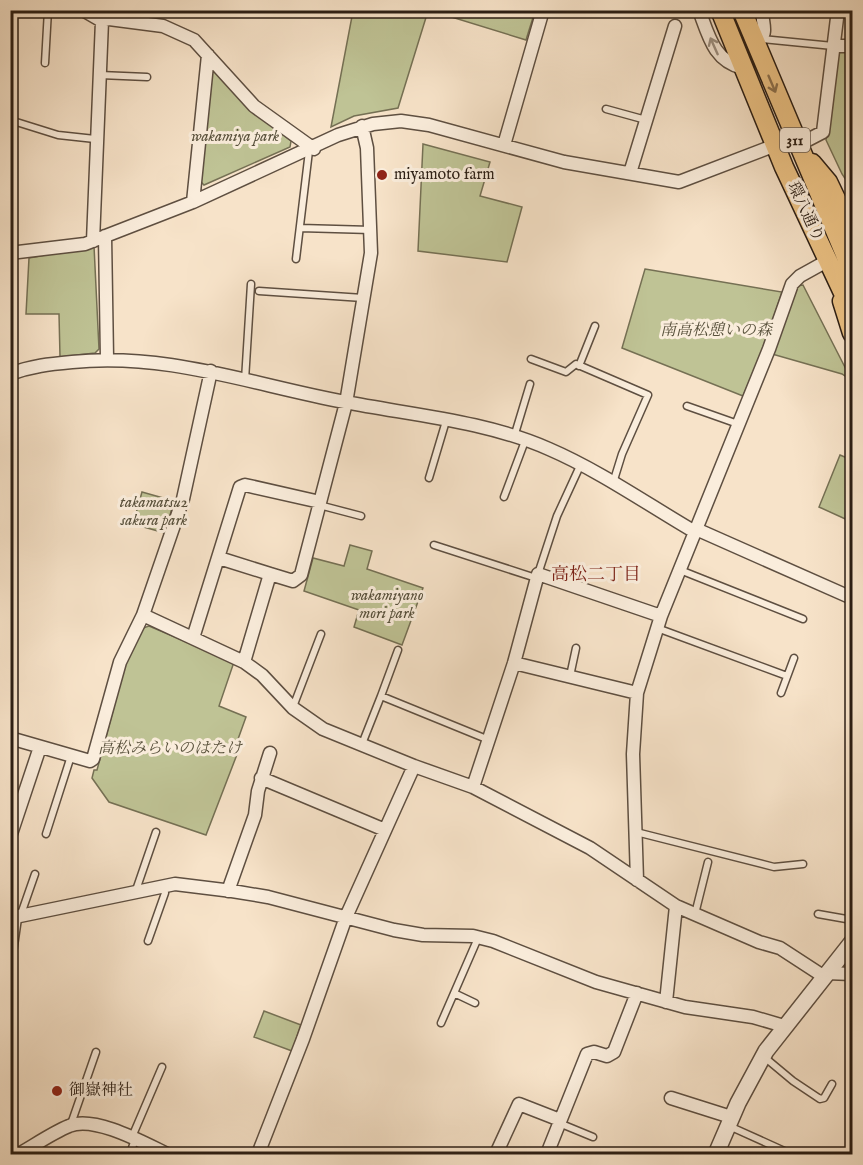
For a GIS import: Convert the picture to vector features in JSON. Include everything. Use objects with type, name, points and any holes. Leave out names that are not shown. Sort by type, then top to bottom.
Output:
[{"type":"main road","name":"環八通り","points":[[720,10],[775,144],[852,312]]},
{"type":"main road","name":"環八通り","points":[[742,10],[759,41],[796,141],[852,270]]},
{"type":"main road","name":"311","points":[[796,141],[828,182],[852,232]]},
{"type":"main road","points":[[836,279],[852,333]]},
{"type":"street","points":[[83,10],[102,21],[133,16],[194,40],[254,106],[311,150]]},
{"type":"street","points":[[504,145],[543,10]]},
{"type":"street","points":[[699,10],[719,56],[727,64],[743,68]]},
{"type":"street","points":[[759,41],[766,31],[762,10]]},
{"type":"street","points":[[10,253],[93,241],[193,202],[362,126],[401,121],[420,123],[564,162],[679,182],[775,144],[796,141],[823,132],[838,10]]},
{"type":"street","points":[[93,241],[95,139],[102,21]]},
{"type":"street","points":[[630,173],[675,26]]},
{"type":"street","points":[[834,46],[852,46]]},
{"type":"street","points":[[193,202],[208,55]]},
{"type":"street","points":[[219,558],[293,581],[301,575],[346,403],[363,298],[372,230],[367,148],[362,126]]},
{"type":"street","points":[[105,236],[106,358]]},
{"type":"street","points":[[637,880],[633,754],[637,693],[661,616],[769,349],[792,284],[800,276],[827,261]]},
{"type":"street","points":[[10,374],[26,366],[128,358],[211,371],[346,403],[446,421],[520,439],[549,449],[695,531],[852,598]]},
{"type":"street","points":[[10,738],[90,761],[93,759],[120,662],[143,615],[183,499],[211,371]]},
{"type":"street","points":[[193,638],[242,485],[320,504]]},
{"type":"street","points":[[244,662],[270,574]]},
{"type":"street","points":[[473,787],[514,663],[537,576],[661,616]]},
{"type":"street","points":[[143,615],[244,662],[262,675],[293,708],[324,729],[414,766],[473,787],[590,848],[676,906],[759,942],[780,948],[825,975],[852,974]]},
{"type":"street","points":[[514,663],[637,693]]},
{"type":"street","points":[[10,837],[40,747]]},
{"type":"street","points":[[228,891],[255,814],[261,778],[270,753]]},
{"type":"street","points":[[258,1155],[303,1039],[346,917],[414,766]]},
{"type":"street","points":[[261,778],[385,830]]},
{"type":"street","points":[[16,918],[175,884],[228,891],[268,897],[423,935],[478,938],[502,944],[596,982],[685,1007],[753,1017],[784,1026]]},
{"type":"street","points":[[666,1002],[676,906]]},
{"type":"street","points":[[716,1155],[730,1121],[764,1056],[784,1026],[852,942]]},
{"type":"street","points":[[547,1155],[588,1054],[594,1052],[608,1056],[614,1052],[638,993]]},
{"type":"street","points":[[671,1098],[730,1121]]},
{"type":"street","points":[[496,1155],[519,1104],[559,1121]]},
{"type":"street","points":[[19,1155],[70,1125],[87,1123],[133,1138],[167,1155]]},
{"type":"lane","points":[[45,63],[48,10]]},
{"type":"lane","points":[[759,41],[834,46]]},
{"type":"lane","points":[[99,75],[147,77]]},
{"type":"lane","points":[[606,109],[646,120]]},
{"type":"lane","points":[[10,120],[58,135],[95,139]]},
{"type":"lane","points":[[296,259],[311,150]]},
{"type":"lane","points":[[300,228],[372,230]]},
{"type":"lane","points":[[245,380],[248,363],[251,284]]},
{"type":"lane","points":[[260,291],[363,298]]},
{"type":"lane","points":[[579,366],[595,326]]},
{"type":"lane","points":[[531,360],[566,372],[574,364],[648,394],[622,454],[613,483]]},
{"type":"lane","points":[[504,497],[520,439],[530,384]]},
{"type":"lane","points":[[687,406],[738,424]]},
{"type":"lane","points":[[429,478],[446,421]]},
{"type":"lane","points":[[434,545],[537,576],[557,516],[580,466]]},
{"type":"lane","points":[[320,504],[361,516]]},
{"type":"lane","points":[[680,570],[803,619]]},
{"type":"lane","points":[[657,628],[788,676]]},
{"type":"lane","points":[[293,708],[321,634]]},
{"type":"lane","points":[[570,677],[576,648]]},
{"type":"lane","points":[[361,745],[398,650]]},
{"type":"lane","points":[[781,693],[794,658]]},
{"type":"lane","points":[[381,696],[489,740]]},
{"type":"lane","points":[[46,834],[71,756]]},
{"type":"lane","points":[[135,894],[156,832]]},
{"type":"lane","points":[[636,832],[774,867],[803,864]]},
{"type":"lane","points":[[695,914],[708,862]]},
{"type":"lane","points":[[10,974],[16,918],[36,874]]},
{"type":"lane","points":[[148,940],[165,893],[164,887]]},
{"type":"lane","points":[[818,915],[852,920]]},
{"type":"lane","points":[[441,1023],[478,938]]},
{"type":"lane","points":[[454,993],[475,1003]]},
{"type":"lane","points":[[70,1125],[96,1052]]},
{"type":"lane","points":[[764,1056],[793,1081],[820,1099],[824,1098],[832,1084]]},
{"type":"lane","points":[[130,1155],[133,1138],[162,1067]]},
{"type":"lane","points":[[559,1121],[593,1137]]},
{"type":"lane","points":[[730,1121],[791,1155]]},
{"type":"green space","points":[[535,10],[526,40],[432,11]]},
{"type":"green space","points":[[353,11],[428,11],[398,108],[354,116],[331,127]]},
{"type":"green space","points":[[841,50],[852,50],[852,189],[842,174],[826,140],[837,55]]},
{"type":"green space","name":"wakamiya park","points":[[216,71],[249,108],[291,141],[290,147],[204,185],[199,180],[210,73]]},
{"type":"green space","points":[[423,144],[490,162],[480,196],[522,207],[507,262],[418,251]]},
{"type":"green space","points":[[94,246],[99,349],[95,353],[60,357],[59,314],[26,314],[29,258]]},
{"type":"green space","name":"南高松憩いの森","points":[[645,269],[782,292],[765,344],[743,396],[622,348]]},
{"type":"green space","points":[[803,285],[852,381],[842,374],[772,354],[796,286]]},
{"type":"green space","points":[[840,455],[852,460],[852,522],[819,507]]},
{"type":"green space","name":"takamatsu2 sakura park","points":[[142,492],[174,501],[165,533],[133,524]]},
{"type":"green space","name":"wakamiyano mori park","points":[[350,545],[372,551],[367,569],[423,588],[402,645],[354,627],[359,610],[304,591],[313,558],[344,566]]},
{"type":"green space","name":"高松みらいのはたけ","points":[[149,626],[234,662],[219,706],[246,717],[237,742],[241,744],[206,835],[109,802],[92,778],[94,770],[97,770],[126,662],[143,628]]},
{"type":"green space","points":[[264,1011],[301,1025],[292,1051],[254,1037]]},
{"type":"place","name":"miyamoto farm","points":[[382,175]]},
{"type":"place","name":"御嶽神社","points":[[57,1091]]},
{"type":"district","name":"高松二丁目","points":[[596,575]]}]
